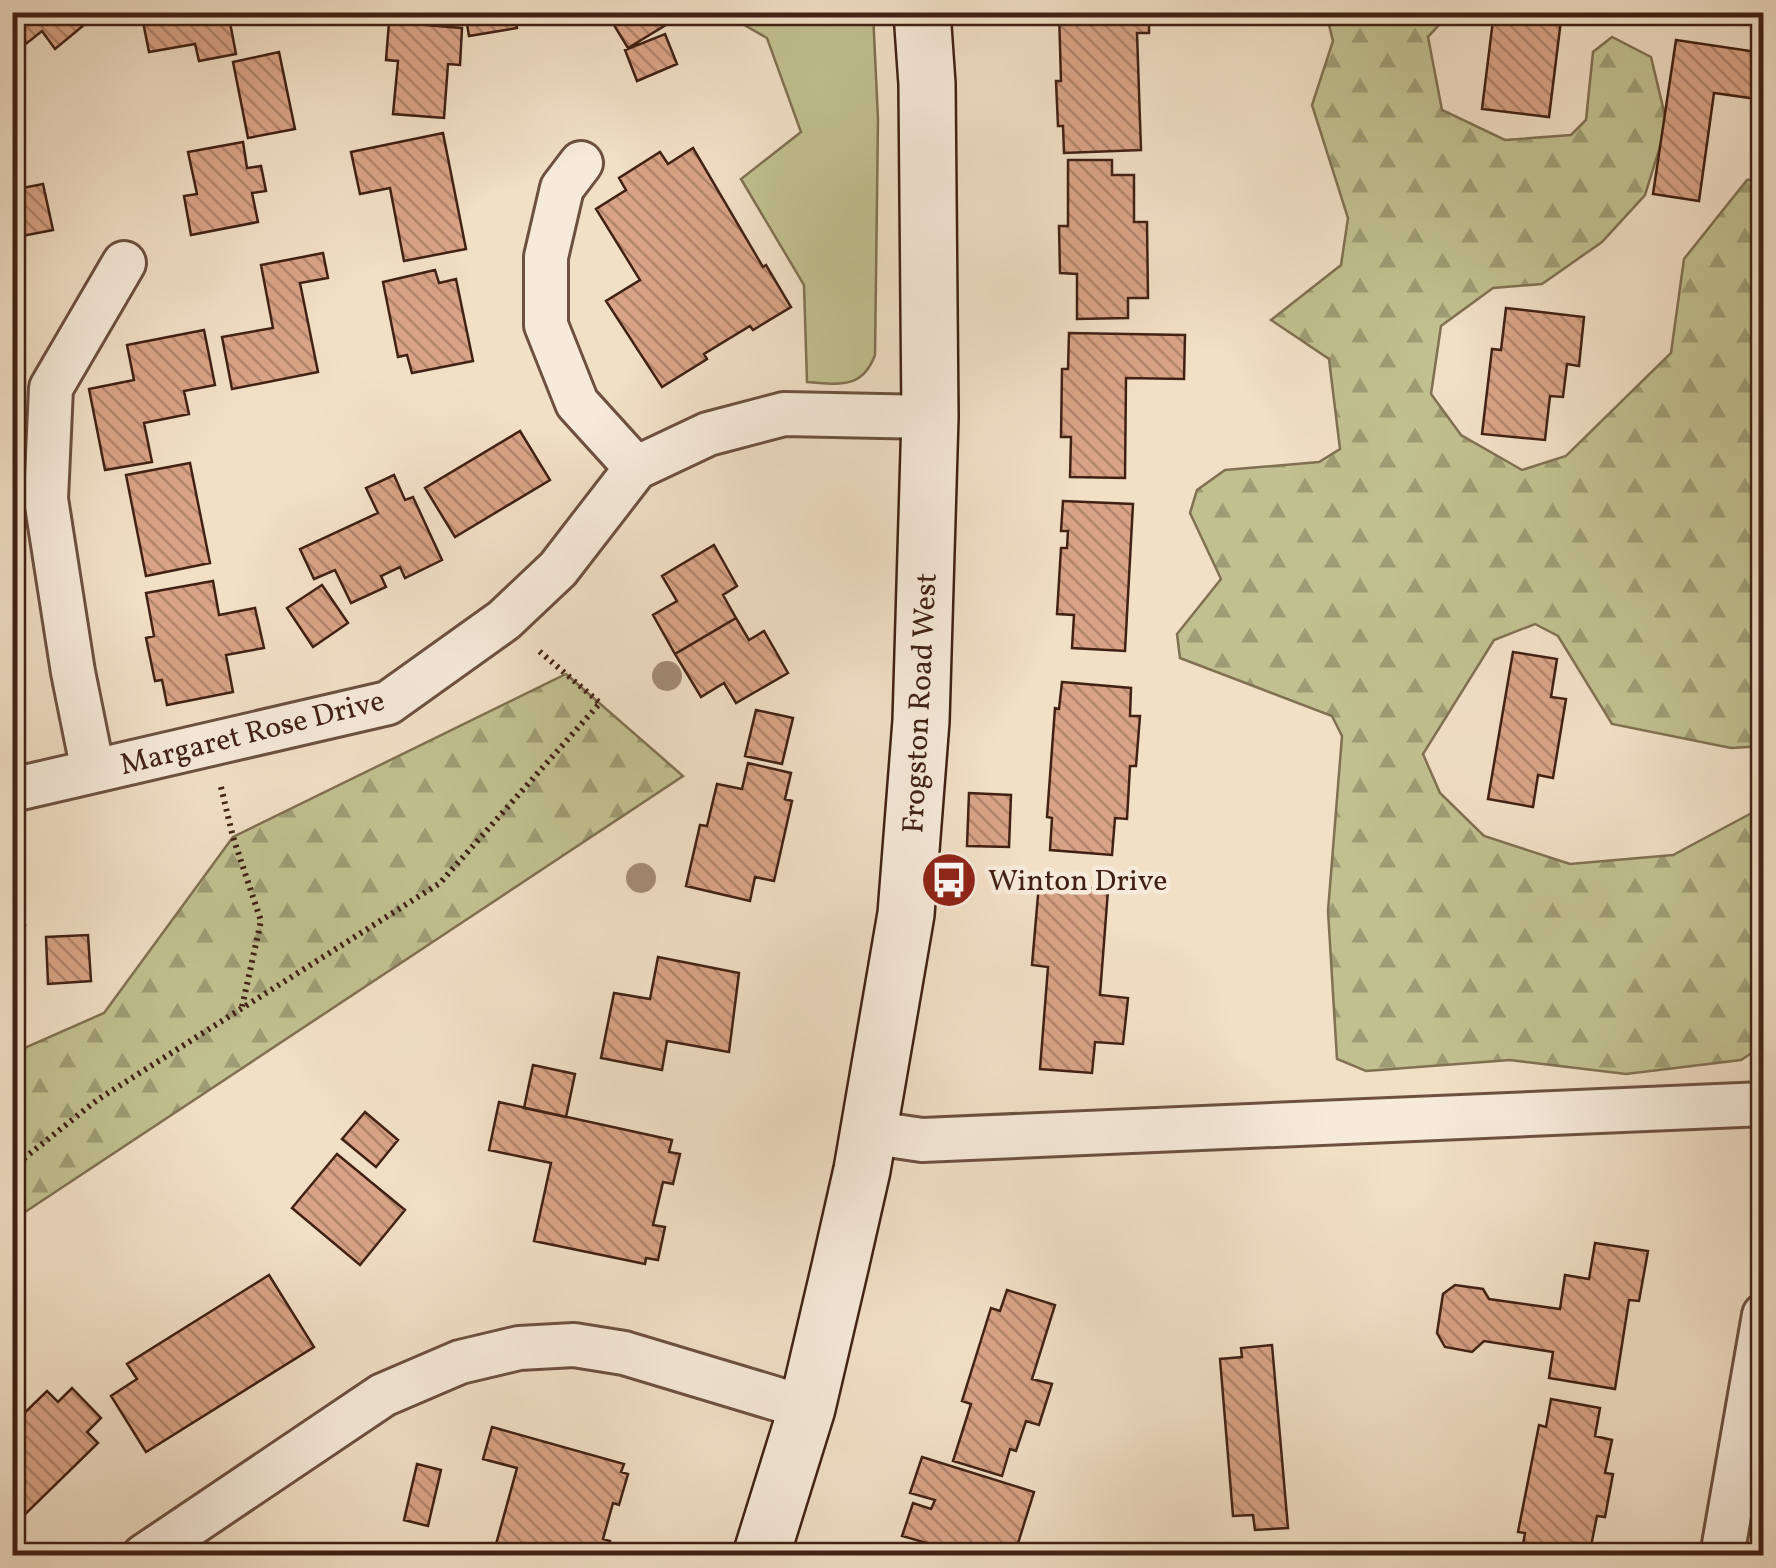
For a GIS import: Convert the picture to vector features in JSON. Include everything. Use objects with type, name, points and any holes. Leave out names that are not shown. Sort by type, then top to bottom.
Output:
[{"type":"main road","name":"Frogston Road West","points":[[761,1556],[807,1408],[868,1132],[906,914],[921,721],[930,416],[927,84],[922,12]]},
{"type":"street","points":[[581,163],[562,188],[546,257],[546,325],[577,403],[636,468]]},
{"type":"street","points":[[94,771],[73,672],[46,499],[51,388],[124,263]]},
{"type":"street","name":"Margaret Rose Drive","points":[[12,790],[388,702],[504,620],[558,569],[636,468],[708,434],[784,414],[930,416]]},
{"type":"street","points":[[868,1132],[922,1140],[1764,1104]]},
{"type":"street","points":[[1722,1556],[1764,1315]]},
{"type":"street","points":[[144,1556],[384,1395],[460,1362],[520,1348],[574,1346],[624,1353],[807,1408]]},
{"type":"path","points":[[12,1168],[97,1100],[440,883],[600,703],[504,620]]},
{"type":"path","points":[[212,745],[233,837],[261,921],[242,1008]]},
{"type":"green space","points":[[723,13],[873,13],[878,119],[875,355],[863,374],[848,382],[807,382],[804,285],[741,179],[801,132],[767,38]]},
{"type":"green space","points":[[1326,13],[1450,13],[1428,37],[1442,110],[1505,140],[1571,135],[1586,120],[1593,52],[1612,37],[1651,57],[1667,124],[1645,195],[1602,242],[1542,284],[1493,288],[1441,326],[1431,394],[1461,435],[1522,470],[1566,456],[1671,353],[1684,259],[1747,180],[1763,180],[1763,746],[1731,748],[1612,724],[1558,636],[1535,624],[1494,640],[1423,754],[1440,793],[1484,836],[1570,864],[1673,855],[1763,807],[1764,1045],[1741,1060],[1626,1074],[1510,1060],[1366,1071],[1337,1059],[1328,911],[1342,736],[1332,716],[1180,658],[1177,634],[1221,579],[1190,513],[1197,490],[1225,470],[1319,462],[1340,449],[1329,359],[1271,320],[1341,265],[1348,218],[1312,105],[1333,41]]},
{"type":"green space","points":[[566,674],[683,776],[13,1220],[13,1053],[104,1013],[233,837]]},
{"type":"building","points":[[12,12],[75,12],[84,25],[55,49],[42,31],[12,55]]},
{"type":"building","points":[[141,12],[228,12],[236,54],[199,61],[195,44],[149,52]]},
{"type":"building","points":[[465,12],[514,12],[517,28],[469,36]]},
{"type":"building","points":[[606,12],[662,12],[669,23],[628,48]]},
{"type":"building","points":[[1059,12],[1149,12],[1149,33],[1137,33],[1141,150],[1064,153],[1056,81],[1061,81]]},
{"type":"building","points":[[1494,12],[1562,12],[1549,117],[1482,109]]},
{"type":"building","points":[[389,22],[462,28],[460,65],[448,64],[444,118],[393,114],[398,61],[386,60]]},
{"type":"building","points":[[665,34],[677,64],[637,81],[625,50]]},
{"type":"building","points":[[1676,40],[1764,53],[1764,100],[1714,93],[1699,201],[1653,194]]},
{"type":"building","points":[[279,52],[295,129],[248,138],[233,62]]},
{"type":"building","points":[[443,133],[466,249],[404,261],[390,188],[360,194],[351,152]]},
{"type":"building","points":[[243,142],[247,168],[261,166],[266,191],[252,193],[258,222],[191,235],[184,196],[197,194],[188,152]]},
{"type":"building","points":[[693,148],[791,307],[704,354],[707,359],[662,387],[606,301],[640,280],[596,209],[626,190],[619,178],[660,152],[668,164]]},
{"type":"building","points":[[1068,160],[1112,160],[1112,175],[1134,175],[1134,222],[1147,222],[1148,298],[1128,298],[1128,318],[1077,319],[1077,274],[1060,273],[1059,226],[1068,226]]},
{"type":"building","points":[[43,184],[53,230],[12,238],[12,190]]},
{"type":"building","points":[[323,253],[328,278],[300,283],[318,372],[232,389],[222,337],[273,328],[261,265]]},
{"type":"building","points":[[435,270],[439,283],[456,279],[473,361],[412,373],[407,355],[398,357],[383,282]]},
{"type":"building","points":[[1506,308],[1584,317],[1579,366],[1567,364],[1563,397],[1550,396],[1545,440],[1482,434],[1492,349],[1501,350]]},
{"type":"building","points":[[204,330],[215,385],[184,391],[189,414],[144,423],[152,462],[105,470],[89,389],[134,380],[127,345]]},
{"type":"building","points":[[1069,333],[1185,335],[1184,379],[1126,378],[1125,478],[1070,477],[1071,437],[1061,437],[1062,369],[1068,369]]},
{"type":"building","points":[[520,431],[550,480],[455,537],[425,488]]},
{"type":"building","points":[[190,463],[210,563],[146,576],[126,475]]},
{"type":"building","points":[[394,475],[405,500],[413,497],[442,560],[405,578],[400,567],[381,576],[386,587],[351,603],[335,570],[314,579],[300,549],[378,513],[366,488]]},
{"type":"building","points":[[1063,501],[1133,504],[1125,651],[1072,648],[1074,615],[1057,614],[1061,548],[1067,548],[1068,531],[1061,531]]},
{"type":"building","points":[[714,545],[737,586],[723,595],[736,618],[675,654],[653,615],[677,601],[662,576]]},
{"type":"building","points":[[213,581],[219,615],[255,608],[264,648],[226,655],[233,692],[167,705],[162,680],[155,681],[146,638],[154,636],[146,593]]},
{"type":"building","points":[[322,585],[348,623],[313,647],[287,608]]},
{"type":"building","points":[[736,618],[749,640],[764,631],[788,673],[736,703],[724,683],[701,697],[675,654]]},
{"type":"building","points":[[1513,652],[1557,659],[1551,697],[1566,699],[1553,778],[1538,775],[1533,807],[1488,799]]},
{"type":"building","points":[[1062,682],[1131,688],[1130,716],[1140,716],[1136,766],[1130,766],[1127,819],[1115,818],[1112,855],[1050,850],[1052,818],[1047,817],[1055,708],[1059,709]]},
{"type":"building","points":[[756,710],[793,718],[782,764],[745,756]]},
{"type":"building","points":[[748,763],[791,773],[785,799],[792,801],[774,881],[755,877],[750,901],[686,886],[700,825],[707,826],[717,784],[742,789]]},
{"type":"building","points":[[969,793],[1011,795],[1009,847],[967,846]]},
{"type":"building","points":[[1039,884],[1108,890],[1100,995],[1128,998],[1123,1044],[1095,1042],[1092,1073],[1040,1069],[1048,967],[1032,965]]},
{"type":"building","points":[[12,896],[25,925],[12,930]]},
{"type":"building","points":[[88,935],[91,981],[48,984],[46,937]]},
{"type":"building","points":[[658,957],[739,973],[729,1052],[667,1041],[662,1070],[601,1058],[614,993],[650,999]]},
{"type":"building","points":[[533,1065],[575,1074],[566,1117],[524,1108]]},
{"type":"building","points":[[499,1102],[672,1140],[669,1152],[680,1154],[673,1184],[663,1182],[653,1225],[665,1227],[658,1260],[646,1258],[645,1264],[534,1241],[551,1163],[489,1150]]},
{"type":"building","points":[[365,1112],[398,1140],[376,1167],[342,1139]]},
{"type":"building","points":[[337,1154],[405,1210],[360,1265],[292,1208]]},
{"type":"building","points":[[1595,1243],[1648,1251],[1639,1301],[1629,1300],[1615,1389],[1549,1378],[1553,1352],[1484,1341],[1472,1352],[1445,1347],[1437,1333],[1443,1294],[1455,1285],[1483,1289],[1489,1299],[1560,1309],[1565,1275],[1589,1279]]},
{"type":"building","points":[[269,1275],[314,1347],[146,1452],[111,1396],[137,1379],[127,1364]]},
{"type":"building","points":[[1007,1290],[1055,1305],[1032,1379],[1052,1384],[1039,1425],[1026,1421],[1016,1451],[1010,1449],[1002,1476],[953,1461],[971,1404],[962,1401],[991,1308],[1000,1311]]},
{"type":"building","points":[[1272,1345],[1288,1528],[1255,1530],[1253,1515],[1233,1516],[1220,1359],[1242,1357],[1241,1348]]},
{"type":"building","points":[[72,1388],[101,1418],[87,1432],[98,1443],[12,1527],[12,1425],[47,1391],[58,1402]]},
{"type":"building","points":[[1551,1399],[1600,1408],[1595,1436],[1612,1440],[1605,1473],[1613,1474],[1605,1517],[1597,1516],[1591,1546],[1574,1543],[1572,1556],[1521,1556],[1525,1533],[1518,1532],[1539,1425],[1546,1427]]},
{"type":"building","points":[[492,1427],[624,1464],[621,1472],[628,1474],[619,1505],[613,1503],[603,1539],[610,1541],[605,1556],[523,1556],[495,1548],[517,1468],[483,1459]]},
{"type":"building","points":[[922,1457],[1034,1492],[1014,1556],[923,1556],[927,1543],[902,1536],[913,1503],[931,1509],[935,1500],[910,1493]]},
{"type":"building","points":[[417,1464],[441,1470],[428,1526],[404,1520]]},
{"type":"place","name":"Winton Drive","points":[[949,880]]}]
